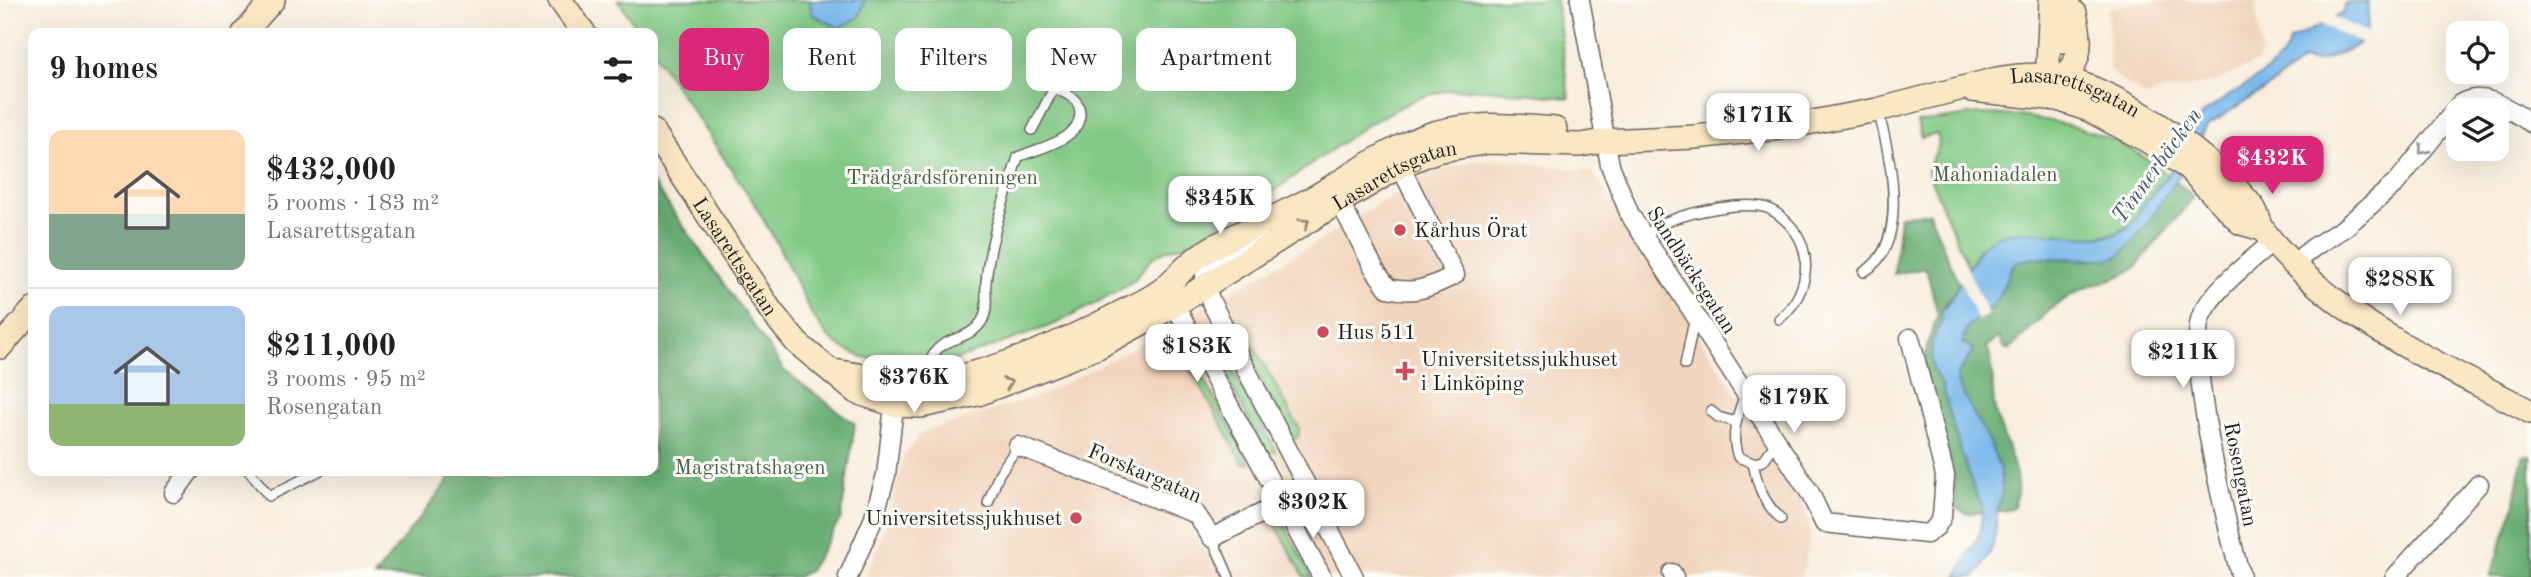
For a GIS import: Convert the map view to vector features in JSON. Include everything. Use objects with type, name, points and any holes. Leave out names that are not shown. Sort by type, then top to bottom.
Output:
[{"type":"main road","points":[[248,28],[273,0]]},
{"type":"main road","points":[[2051,0],[2048,63],[2057,85]]},
{"type":"main road","points":[[2057,85],[2063,63],[2070,0]]},
{"type":"main road","points":[[563,1],[581,28]]},
{"type":"main road","name":"Lasarettsgatan","points":[[658,139],[771,311],[797,344],[856,392],[895,405],[921,406],[978,394],[1098,347],[1170,296],[1184,266],[1207,251],[1290,211],[1436,151],[1489,142],[1580,145],[1743,132],[1821,122],[1962,88],[1998,94],[2057,85],[2195,151],[2230,197],[2241,223],[2268,235],[2319,287],[2365,322],[2531,412]]},
{"type":"main road","name":"Lasarettsgatan","points":[[830,371],[897,381],[950,378],[1051,346],[1170,296],[1206,286],[1402,146],[1435,133],[1494,124],[1582,132],[1605,142]]},
{"type":"main road","points":[[0,347],[28,316]]},
{"type":"street","name":"Sandbäcksgatan","points":[[1580,0],[1605,142],[1614,178],[1630,215],[1810,493],[1824,523],[1927,534],[1936,527],[1942,517],[1945,475],[1910,338]]},
{"type":"street","points":[[2294,262],[2344,228],[2389,190],[2460,104],[2468,99],[2487,99],[2531,123]]},
{"type":"street","points":[[1336,194],[1375,270],[1388,288],[1415,292],[1436,284],[1455,275],[1400,166]]},
{"type":"street","name":"Lasarettsgatan","points":[[1206,286],[1206,271],[1209,266],[1290,211]]},
{"type":"street","name":"Rosengatan","points":[[2241,577],[2230,541],[2208,430],[2198,349],[2198,325],[2202,313],[2268,235]]},
{"type":"street","points":[[1206,286],[1217,316],[1354,577]]},
{"type":"street","points":[[1170,296],[1322,577]]},
{"type":"street","points":[[848,577],[879,500],[891,446],[897,381]]},
{"type":"street","name":"Forskargatan","points":[[1018,446],[1196,514],[1212,538]]},
{"type":"street","points":[[174,493],[186,476]]},
{"type":"street","points":[[2395,577],[2479,484]]},
{"type":"street","points":[[1212,538],[1282,503]]},
{"type":"lane","points":[[929,381],[932,356],[942,345],[976,329],[984,319],[992,238],[1018,157],[1052,143],[1074,130],[1080,117],[1074,98],[1054,88],[1032,130]]},
{"type":"lane","points":[[1864,272],[1873,267],[1880,258],[1893,210],[1891,167],[1877,110]]},
{"type":"lane","points":[[1644,236],[1670,220],[1727,207],[1742,204],[1771,209],[1793,228],[1805,253],[1806,269],[1798,299],[1779,319]]},
{"type":"lane","points":[[1685,365],[1695,315]]},
{"type":"lane","points":[[1745,395],[1736,422],[1734,439],[1738,457],[1753,463],[1763,461],[1776,443]]},
{"type":"lane","points":[[1711,411],[1718,417],[1736,422]]},
{"type":"lane","points":[[988,503],[999,474],[1018,446]]},
{"type":"lane","points":[[1753,463],[1768,507],[1781,519]]},
{"type":"lane","points":[[253,476],[269,496],[309,476]]},
{"type":"lane","points":[[1212,538],[1229,577]]},
{"type":"shaded area","points":[[2255,0],[2261,50],[2258,62],[2213,83],[2156,92],[2148,97],[2115,77],[2109,68],[2108,8],[2140,2]]},
{"type":"shaded area","name":"Universitetssjukhuset i Linköping","points":[[1510,160],[1593,172],[1801,495],[1810,533],[1806,562],[1800,577],[866,577],[888,521],[903,456],[922,432],[1042,395],[1135,347],[1322,239],[1430,172],[1474,161]]},
{"type":"green space","name":"Trädgårdsföreningen","points":[[618,0],[1556,0],[1569,98],[1486,89],[1447,90],[1415,99],[1365,126],[1278,188],[1192,242],[1166,250],[1152,258],[1133,281],[1094,304],[1055,324],[956,360],[912,364],[860,356],[842,348],[828,337],[812,315],[778,245],[752,200],[679,91],[769,91],[769,28],[679,28],[679,91],[658,59],[658,28],[637,28]]},
{"type":"green space","name":"Mahoniadalen","points":[[1979,114],[2028,117],[2079,128],[2126,147],[2168,175],[2145,202],[2133,223],[2115,234],[2086,238],[2055,234],[1981,247],[1969,269],[1928,173],[1938,145],[1937,134],[1921,138],[1917,122]]},
{"type":"green space","points":[[2175,181],[2194,197],[2134,269],[2068,297],[2049,311],[2009,350],[2003,347],[1999,337],[1987,346],[1995,411],[2012,459],[2017,483],[2014,507],[1997,511],[1967,404],[1957,382],[1957,376],[1974,350],[1962,343],[1968,326],[1988,310],[2004,287],[2016,262],[2032,258],[2098,260],[2128,247]]},
{"type":"green space","name":"Magistratshagen","points":[[658,190],[785,371],[855,424],[841,518],[809,571],[797,577],[374,577],[446,484],[449,476],[658,476]]},
{"type":"green space","points":[[1929,212],[1959,285],[1942,309],[1932,369],[1942,384],[1957,440],[1982,505],[1982,511],[1968,514],[1956,508],[1954,477],[1924,367],[1928,341],[1938,315],[1926,268],[1894,274],[1900,216]]},
{"type":"green space","points":[[1245,330],[1299,428],[1299,435],[1294,440],[1236,335]]},
{"type":"green space","points":[[1219,345],[1276,451],[1268,455],[1211,349]]},
{"type":"green space","points":[[1191,359],[1250,464],[1243,463],[1185,362]]},
{"type":"green space","points":[[2531,455],[2531,577],[2490,577],[2515,503],[2523,456]]},
{"type":"green space","points":[[1281,522],[1312,577],[1304,577],[1275,524]]},
{"type":"water","points":[[809,0],[865,0],[859,17],[839,28],[813,15]]},
{"type":"water","points":[[2369,2],[2368,23],[2360,42],[2323,60],[2303,60],[2271,85],[2207,126],[2182,172],[2122,254],[2111,259],[2032,258],[2016,262],[1993,305],[1968,326],[1962,343],[1974,349],[1957,376],[1957,382],[1997,460],[2002,490],[1997,510],[1996,532],[1989,555],[1974,577],[1957,577],[1981,531],[1982,505],[1957,440],[1942,384],[1932,369],[1932,341],[1942,321],[1942,309],[1946,307],[1981,247],[1995,237],[2011,233],[2100,237],[2126,229],[2168,175],[2198,119],[2264,73],[2285,52],[2289,41],[2344,13],[2345,3]]},
{"type":"pier","points":[[2331,16],[2368,33],[2363,44],[2317,23]]},
{"type":"pier","points":[[1966,266],[1988,314],[1978,321],[1959,278]]},
{"type":"place","name":"Kårhus Örat","points":[[1400,230]]},
{"type":"place","name":"Hus 511","points":[[1323,332]]},
{"type":"place","name":"Universitetssjukhuset i Linköping","points":[[1405,371]]},
{"type":"place","name":"Universitetssjukhuset","points":[[1076,518]]},
{"type":"water label","name":"Tinnerbäcken","points":[[2156,165]]}]
